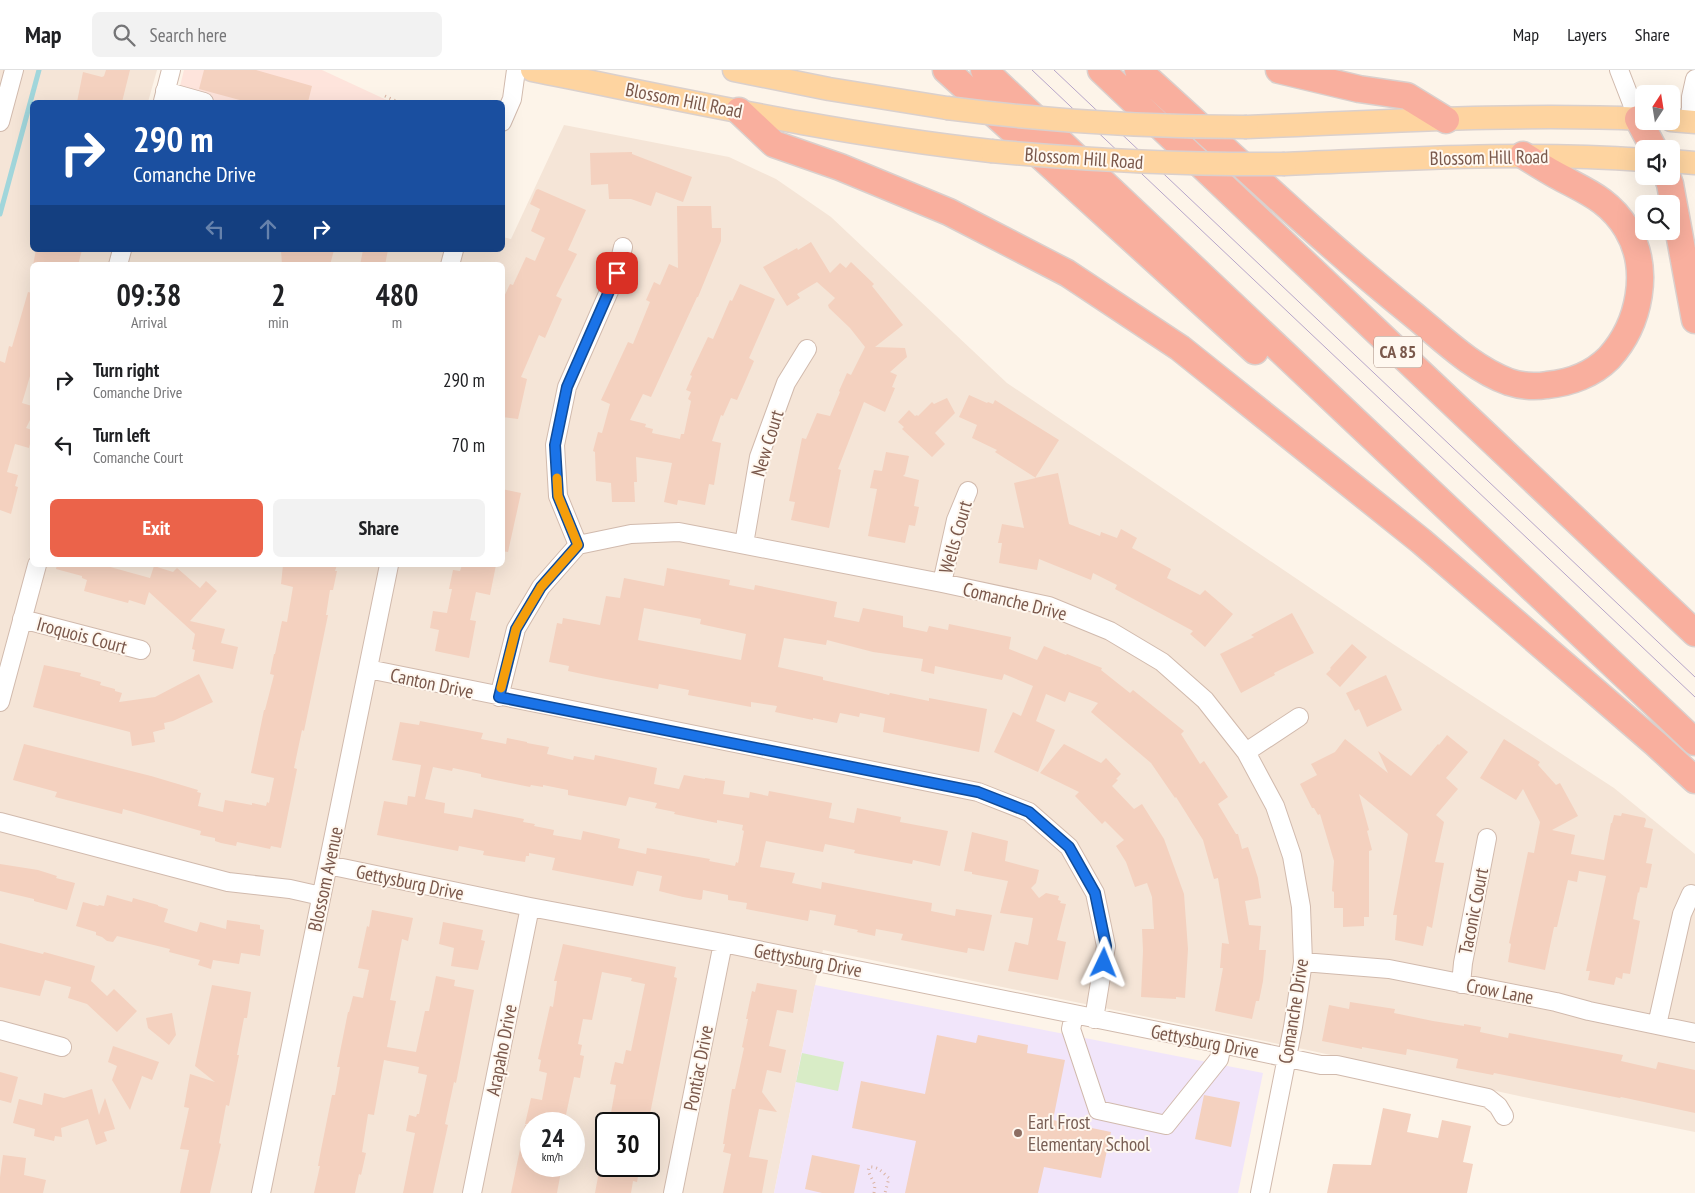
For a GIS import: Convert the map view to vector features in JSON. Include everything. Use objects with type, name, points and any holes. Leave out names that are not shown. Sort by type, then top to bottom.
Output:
[{"type":"highway","points":[[946,70],[1316,406],[1448,510]]},
{"type":"highway","points":[[984,70],[1695,742]]},
{"type":"highway","name":"CA 85","points":[[1101,70],[1695,633]]},
{"type":"highway","points":[[1138,70],[1371,281],[1475,364],[1510,382],[1527,386],[1554,385],[1570,382],[1596,368],[1609,358],[1618,346],[1626,333],[1637,306],[1640,291],[1639,264],[1628,230],[1617,214],[1604,201],[1523,155]]},
{"type":"highway","points":[[1279,70],[1360,90],[1407,96],[1446,120]]},
{"type":"highway","points":[[740,111],[774,144],[840,167],[950,212],[1067,273],[1180,348],[1421,541],[1695,780]]},
{"type":"highway","points":[[1670,185],[1695,320]]},
{"type":"main road","name":"Blossom Hill Road","points":[[532,70],[779,120],[990,151],[1058,157],[1156,163],[1222,164],[1285,164],[1523,155],[1592,156],[1635,159]]},
{"type":"main road","name":"Blossom Hill Road","points":[[734,70],[828,89],[947,108],[1068,121],[1173,127],[1247,128],[1565,117],[1635,119]]},
{"type":"main road","points":[[1680,162],[1695,163]]},
{"type":"street","points":[[0,122],[14,70]]},
{"type":"street","points":[[171,70],[164,97],[188,100]]},
{"type":"street","points":[[505,115],[512,99],[516,70]]},
{"type":"street","points":[[1619,70],[1635,106]]},
{"type":"street","points":[[1686,121],[1695,79]]},
{"type":"street","points":[[499,697],[516,629],[541,587],[578,545],[558,496],[555,445],[567,387],[617,273],[623,247]]},
{"type":"street","name":"New Court","points":[[744,544],[760,457],[786,383],[808,349]]},
{"type":"street","name":"Wells Court","points":[[942,583],[956,520],[968,490]]},
{"type":"street","name":"Comanche Drive","points":[[578,545],[631,534],[679,532],[942,583],[1049,606],[1110,630],[1162,662],[1205,700],[1246,752],[1275,806],[1292,856],[1301,907],[1303,962],[1294,1027],[1260,1193]]},
{"type":"street","points":[[0,702],[36,567]]},
{"type":"street","name":"Blossom Avenue","points":[[261,1193],[389,567]]},
{"type":"street","name":"Iroquois Court","points":[[22,619],[141,650]]},
{"type":"street","name":"Canton Drive","points":[[368,669],[499,697],[978,792],[1029,812],[1069,847],[1095,893],[1106,946],[1094,1018]]},
{"type":"street","points":[[1246,752],[1300,717]]},
{"type":"street","points":[[0,822],[228,882],[290,889],[321,896]]},
{"type":"street","name":"Taconic Court","points":[[1461,984],[1463,963],[1487,838]]},
{"type":"street","name":"Gettysburg Drive","points":[[328,865],[723,943],[1320,1065],[1337,1064],[1488,1098],[1498,1106],[1504,1116]]},
{"type":"street","points":[[1656,1025],[1682,914],[1691,894]]},
{"type":"street","name":"Arapaho Drive","points":[[472,1193],[530,906]]},
{"type":"street","name":"Pontiac Drive","points":[[673,1193],[723,943]]},
{"type":"street","name":"Crow Lane","points":[[1303,962],[1389,969],[1695,1033]]},
{"type":"street","points":[[1074,1015],[1071,1029],[1098,1110],[1166,1124],[1219,1059],[1222,1044]]},
{"type":"street","points":[[0,1030],[62,1047]]},
{"type":"path","points":[[385,96],[394,100]]},
{"type":"path","points":[[874,1193],[875,1185],[868,1171],[869,1167],[876,1167],[889,1178],[884,1193]]},
{"type":"shaded area","points":[[0,70],[157,70],[149,100],[30,100],[30,252],[505,252],[505,238],[511,239],[564,125],[729,157],[776,179],[831,217],[1007,383],[1393,644],[1614,788],[1695,854],[1695,1132],[823,950],[774,1193],[0,1193]]},
{"type":"shaded area","points":[[184,70],[322,70],[387,100],[176,100]]},
{"type":"shaded area","name":"Earl Frost Elementary School","points":[[815,985],[1263,1073],[1238,1193],[774,1193]]},
{"type":"green space","points":[[802,1053],[844,1062],[838,1091],[796,1082]]},
{"type":"building","points":[[106,70],[130,70],[122,100],[77,100],[83,72],[104,76]]},
{"type":"building","points":[[204,70],[256,70],[312,86],[308,100],[240,100],[199,89]]},
{"type":"building","points":[[632,152],[632,154],[692,177],[683,202],[656,192],[651,206],[631,199],[609,199],[608,184],[591,185],[590,153]]},
{"type":"building","points":[[538,189],[586,210],[568,250],[577,254],[556,296],[562,299],[545,338],[539,335],[521,377],[527,379],[518,419],[505,417],[505,295],[510,284],[513,285],[526,257],[535,261],[545,238],[531,231],[540,209],[530,204]]},
{"type":"building","points":[[677,206],[711,206],[712,228],[721,228],[721,241],[698,297],[651,397],[643,394],[630,420],[646,424],[645,427],[653,429],[652,433],[680,439],[681,434],[684,434],[691,401],[688,399],[691,392],[686,390],[692,376],[690,375],[708,337],[713,339],[730,300],[732,301],[740,284],[775,299],[749,358],[754,361],[745,382],[737,400],[731,398],[723,416],[721,415],[712,441],[721,443],[714,485],[709,484],[705,505],[678,500],[677,505],[664,502],[672,463],[636,457],[637,482],[634,482],[635,502],[612,502],[611,483],[596,481],[595,452],[593,451],[598,432],[602,433],[610,404],[601,400],[628,342],[633,344],[650,302],[646,300],[654,282],[660,285],[669,264],[678,268]]},
{"type":"building","points":[[811,242],[830,273],[840,263],[846,268],[851,262],[874,284],[872,286],[903,325],[875,347],[905,348],[907,357],[890,372],[897,375],[892,387],[895,388],[885,412],[864,402],[838,469],[841,470],[829,528],[791,520],[795,502],[789,501],[802,438],[806,439],[817,413],[830,416],[847,373],[851,375],[865,347],[850,328],[829,308],[828,305],[835,298],[817,282],[797,294],[800,298],[787,306],[763,267]]},
{"type":"building","points":[[36,252],[81,252],[79,262],[34,262]]},
{"type":"building","points":[[281,252],[333,252],[331,262],[282,262]]},
{"type":"building","points":[[363,252],[388,252],[386,262],[361,262]]},
{"type":"building","points":[[28,292],[30,292],[30,376],[22,403],[30,405],[30,420],[26,428],[30,429],[30,444],[29,448],[15,444],[7,472],[18,475],[15,486],[18,487],[11,514],[0,510],[0,361],[5,363],[9,346],[12,347]]},
{"type":"building","points":[[969,395],[987,403],[993,404],[995,400],[1059,440],[1035,478],[995,452],[997,450],[972,438],[977,425],[959,417]]},
{"type":"building","points":[[947,398],[955,413],[935,433],[945,444],[932,457],[902,429],[904,427],[898,422],[909,410],[915,416],[918,416],[932,402],[934,404]]},
{"type":"building","points":[[886,452],[909,456],[903,476],[919,480],[914,506],[919,507],[915,526],[909,525],[905,543],[868,536],[877,489],[870,488],[874,470],[882,471]]},
{"type":"building","points":[[1058,473],[1069,524],[1100,536],[1101,532],[1117,538],[1121,529],[1137,538],[1132,548],[1171,569],[1167,578],[1200,595],[1205,590],[1233,614],[1205,647],[1190,634],[1193,631],[1115,589],[1117,585],[1093,573],[1091,580],[1039,559],[1037,570],[999,563],[1002,543],[998,543],[1002,524],[1024,528],[1014,483]]},
{"type":"building","points":[[505,490],[521,493],[508,552],[505,552]]},
{"type":"building","points":[[56,567],[110,567],[150,578],[154,567],[173,572],[177,568],[200,588],[206,581],[217,591],[190,621],[225,629],[221,643],[238,647],[233,669],[193,661],[195,650],[192,649],[195,634],[149,592],[145,605],[129,600],[128,603],[84,591],[87,580],[82,578],[82,576],[56,569]]},
{"type":"building","points":[[283,567],[336,567],[333,590],[330,590],[326,615],[328,615],[304,731],[302,730],[294,768],[297,769],[281,848],[271,846],[270,849],[237,842],[236,846],[221,843],[215,841],[215,838],[200,835],[201,831],[123,809],[122,814],[55,797],[57,792],[13,780],[24,744],[151,776],[198,790],[197,792],[201,793],[198,806],[223,812],[225,800],[266,806],[267,802],[269,803],[274,778],[251,773],[264,710],[274,675],[270,674],[274,654],[282,621],[287,622],[293,587],[281,584]]},
{"type":"building","points":[[461,567],[496,567],[490,595],[476,592],[470,620],[476,621],[469,658],[435,651],[439,630],[430,628],[433,611],[447,613],[452,589],[449,589],[453,570],[460,571]]},
{"type":"building","points":[[667,568],[730,580],[729,585],[754,590],[755,585],[837,602],[834,617],[859,622],[863,608],[903,616],[903,627],[927,632],[929,626],[948,630],[949,624],[1011,637],[1009,649],[1037,660],[1044,646],[1102,668],[1101,670],[1130,693],[1133,690],[1184,731],[1181,734],[1200,764],[1204,761],[1228,797],[1218,804],[1236,834],[1238,834],[1242,849],[1248,847],[1258,878],[1261,898],[1245,901],[1249,925],[1261,926],[1259,950],[1266,950],[1259,1001],[1256,1001],[1252,1019],[1215,1011],[1223,968],[1220,968],[1222,943],[1229,944],[1218,878],[1214,879],[1203,840],[1176,797],[1151,763],[1091,712],[1098,703],[1069,692],[1065,702],[1046,694],[1036,721],[1055,730],[1038,772],[994,752],[1013,712],[1021,716],[1033,686],[1004,674],[1002,680],[935,666],[934,674],[921,671],[923,659],[873,652],[827,640],[826,645],[784,638],[778,667],[823,677],[823,680],[889,695],[890,693],[929,701],[929,698],[987,709],[979,752],[883,732],[885,718],[860,713],[859,717],[840,713],[837,723],[813,718],[813,720],[775,712],[777,706],[751,702],[751,707],[688,695],[689,690],[659,684],[658,689],[596,677],[568,671],[569,666],[549,662],[557,623],[562,624],[563,618],[600,625],[606,596],[620,598],[624,578],[664,586]],"holes":[[[644,608],[701,619],[700,624],[746,634],[741,660],[638,640]]]},
{"type":"building","points":[[1292,613],[1314,653],[1274,673],[1275,675],[1241,693],[1220,654],[1254,637],[1251,635]]},
{"type":"building","points":[[1352,644],[1367,657],[1340,687],[1326,674]]},
{"type":"building","points":[[44,665],[81,673],[80,676],[101,682],[100,685],[122,693],[119,702],[155,697],[199,674],[213,702],[173,721],[164,723],[165,729],[153,732],[155,742],[132,746],[130,732],[33,707]]},
{"type":"building","points":[[1386,675],[1402,710],[1367,727],[1359,709],[1355,711],[1346,693]]},
{"type":"building","points":[[420,721],[483,733],[481,739],[506,744],[507,738],[549,747],[547,754],[573,760],[574,756],[594,760],[595,755],[657,768],[654,784],[679,789],[684,775],[725,781],[723,794],[749,798],[750,792],[768,796],[769,791],[832,803],[829,818],[854,823],[857,808],[901,817],[900,822],[948,831],[940,866],[913,860],[912,864],[854,853],[855,850],[825,844],[823,852],[766,841],[760,867],[795,873],[792,883],[821,889],[822,882],[932,903],[931,911],[955,916],[956,909],[992,915],[984,951],[968,948],[967,953],[901,940],[903,934],[876,929],[875,936],[857,932],[858,930],[834,925],[836,915],[810,910],[808,921],[746,909],[747,903],[728,900],[728,895],[703,890],[702,899],[700,900],[683,897],[659,891],[662,876],[637,871],[633,886],[552,870],[555,858],[529,853],[529,856],[526,856],[525,862],[483,855],[484,851],[459,846],[458,851],[377,835],[384,801],[407,805],[408,796],[415,797],[421,765],[392,760],[400,722],[419,725]],"holes":[[[433,767],[452,771],[453,768],[481,774],[481,777],[530,787],[531,785],[543,787],[543,785],[568,790],[568,795],[626,806],[629,797],[657,803],[655,808],[675,812],[674,814],[717,823],[717,820],[743,825],[742,830],[744,831],[738,863],[736,862],[735,866],[709,861],[710,859],[647,848],[646,854],[618,848],[620,839],[583,831],[581,840],[553,835],[554,830],[523,822],[524,819],[474,809],[472,818],[444,813],[445,803],[425,799]]]},
{"type":"building","points":[[1447,735],[1468,752],[1446,778],[1458,789],[1436,815],[1444,822],[1435,862],[1444,863],[1432,928],[1427,926],[1423,946],[1395,940],[1397,915],[1393,915],[1408,834],[1359,794],[1369,830],[1367,831],[1372,850],[1369,851],[1369,917],[1364,917],[1364,926],[1343,927],[1343,908],[1334,908],[1334,892],[1332,891],[1334,861],[1320,814],[1318,815],[1314,808],[1312,808],[1300,784],[1317,775],[1311,764],[1335,752],[1345,739],[1388,773],[1378,751],[1411,776]]},
{"type":"building","points":[[1504,739],[1540,762],[1538,765],[1556,785],[1560,783],[1578,816],[1552,830],[1575,835],[1571,854],[1604,860],[1614,815],[1621,816],[1622,813],[1645,818],[1644,827],[1653,829],[1646,863],[1652,864],[1647,888],[1640,887],[1633,919],[1640,921],[1630,974],[1623,973],[1622,979],[1616,977],[1614,985],[1588,980],[1590,971],[1586,971],[1606,876],[1579,871],[1577,882],[1568,880],[1557,927],[1554,927],[1545,970],[1508,962],[1511,944],[1509,943],[1528,852],[1534,853],[1540,822],[1523,789],[1516,800],[1480,778]]},
{"type":"building","points":[[1064,744],[1101,763],[1106,758],[1121,774],[1112,786],[1134,809],[1142,804],[1164,839],[1184,894],[1188,949],[1185,998],[1141,997],[1142,929],[1154,929],[1152,897],[1147,883],[1135,887],[1126,862],[1116,846],[1124,840],[1105,821],[1102,824],[1075,796],[1079,792],[1040,773]]},
{"type":"building","points":[[972,832],[1008,841],[1005,861],[1039,870],[1036,883],[1031,888],[1039,898],[1046,893],[1059,896],[1058,900],[1061,901],[1060,903],[1066,904],[1057,940],[1066,942],[1058,980],[1008,971],[1015,942],[1028,945],[1033,918],[1000,913],[1008,881],[964,871]]},
{"type":"building","points":[[0,864],[38,870],[57,876],[56,878],[75,883],[67,910],[34,901],[34,899],[0,891]]},
{"type":"building","points":[[107,895],[132,902],[133,898],[168,909],[164,922],[197,932],[200,922],[226,929],[227,920],[260,925],[260,929],[264,930],[260,956],[241,953],[239,964],[213,960],[211,969],[198,965],[200,960],[169,952],[170,949],[117,936],[113,942],[107,941],[96,935],[96,932],[76,926],[83,902],[104,906]]},
{"type":"building","points":[[372,910],[413,918],[408,941],[402,939],[390,1000],[396,1001],[387,1047],[416,1052],[425,1011],[429,1011],[436,976],[455,980],[454,986],[474,990],[456,1083],[454,1082],[445,1124],[448,1125],[433,1193],[403,1193],[415,1133],[406,1131],[409,1115],[416,1117],[419,1114],[427,1075],[418,1073],[419,1067],[384,1060],[374,1115],[368,1114],[362,1152],[366,1153],[355,1193],[314,1193],[332,1095],[335,1095],[340,1067],[337,1067],[348,1012],[353,996],[363,998],[369,970],[358,968]]},
{"type":"building","points":[[443,922],[483,930],[481,940],[485,941],[478,970],[451,966],[454,948],[439,944]]},
{"type":"building","points":[[0,943],[43,954],[44,952],[95,966],[91,981],[107,996],[114,989],[137,1011],[117,1032],[87,1004],[68,998],[71,987],[45,980],[40,996],[0,987]]},
{"type":"building","points":[[563,944],[676,967],[674,977],[677,978],[650,1112],[611,1112],[616,1085],[610,1084],[615,1062],[623,1064],[626,1050],[631,1051],[645,984],[631,981],[632,978],[602,972],[592,1020],[583,1019],[578,1044],[582,1045],[580,1055],[584,1056],[580,1078],[574,1077],[567,1112],[528,1112],[531,1098],[542,1100],[547,1073],[539,1071],[541,1060],[538,1059],[550,1006],[553,1007],[557,981],[554,981]]},
{"type":"building","points":[[757,983],[797,990],[793,1013],[777,1010],[769,1046],[786,1050],[781,1073],[767,1070],[762,1092],[777,1112],[759,1109],[749,1157],[768,1160],[762,1193],[723,1193],[731,1154],[723,1152],[725,1144],[723,1144],[732,1089],[735,1089],[744,1048],[742,1047],[748,1019],[746,1019],[752,991],[755,992]]},
{"type":"building","points":[[212,985],[251,992],[247,1018],[244,1018],[237,1055],[239,1055],[229,1106],[226,1105],[219,1143],[221,1144],[210,1193],[180,1193],[189,1150],[180,1149],[189,1108],[184,1107],[190,1074],[215,1082],[195,1066]]},
{"type":"building","points":[[1350,1002],[1395,1009],[1394,1013],[1433,1021],[1481,1027],[1480,1032],[1508,1038],[1509,1033],[1623,1055],[1621,1061],[1656,1069],[1658,1062],[1695,1070],[1695,1113],[1494,1073],[1493,1075],[1456,1068],[1458,1059],[1407,1049],[1406,1055],[1322,1041],[1329,1005],[1349,1009]]},
{"type":"building","points":[[172,1013],[176,1035],[169,1045],[148,1028],[146,1018]]},
{"type":"building","points":[[937,1035],[976,1043],[978,1035],[1028,1045],[1027,1053],[1065,1060],[1053,1120],[1111,1132],[1101,1178],[1044,1167],[1038,1193],[905,1193],[916,1141],[852,1128],[861,1081],[925,1094]]},
{"type":"building","points":[[113,1046],[159,1062],[152,1080],[142,1076],[130,1110],[112,1080],[117,1066],[108,1062]]},
{"type":"building","points":[[0,1072],[18,1077],[11,1103],[0,1100]]},
{"type":"building","points":[[92,1089],[99,1115],[105,1098],[115,1129],[104,1132],[107,1141],[96,1145],[88,1119],[61,1128],[62,1137],[55,1136],[54,1141],[34,1136],[35,1129],[13,1123],[19,1099],[42,1105],[44,1093],[64,1098]]},
{"type":"building","points":[[1204,1095],[1240,1102],[1231,1147],[1195,1139]]},
{"type":"building","points":[[1383,1108],[1411,1114],[1407,1132],[1438,1138],[1442,1120],[1471,1126],[1463,1162],[1473,1164],[1467,1193],[1327,1193],[1333,1164],[1371,1165]]},
{"type":"building","points":[[520,1149],[520,1177],[560,1177],[557,1193],[511,1193]]},
{"type":"building","points":[[3,1155],[26,1158],[24,1175],[46,1180],[43,1193],[0,1193]]},
{"type":"building","points":[[812,1155],[860,1165],[854,1193],[822,1193],[805,1189]]},
{"type":"building","points":[[598,1177],[638,1177],[637,1182],[633,1181],[631,1193],[595,1193]]},
{"type":"waterway","points":[[31,100],[39,70]]},
{"type":"waterway","points":[[0,214],[30,103]]},
{"type":"tram line","points":[[1032,70],[1695,697]]},
{"type":"tram line","points":[[1054,70],[1695,677]]},
{"type":"slow traffic","points":[[501,688],[516,629],[541,587],[578,545],[558,496],[557,478]]},
{"type":"place","name":"Earl Frost Elementary School","points":[[1018,1133]]},
{"type":"route","points":[[617,273],[567,387],[555,445],[558,496],[578,545],[541,587],[516,629],[499,697],[978,792],[1029,812],[1069,847],[1095,893],[1106,946],[1104,963]]}]
